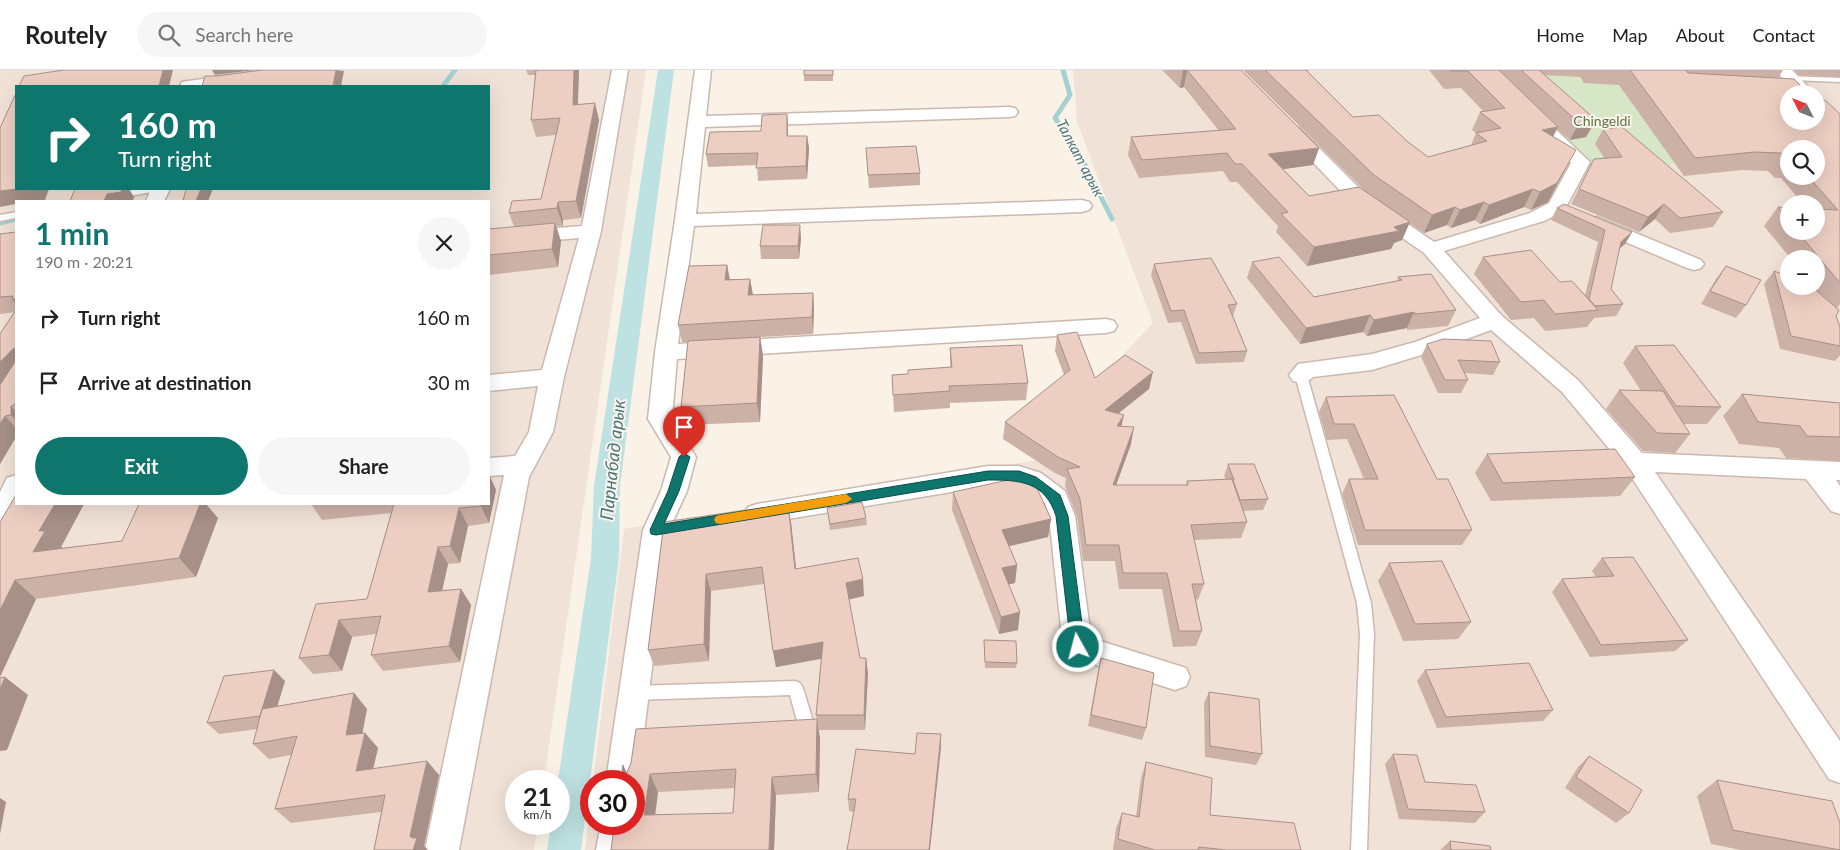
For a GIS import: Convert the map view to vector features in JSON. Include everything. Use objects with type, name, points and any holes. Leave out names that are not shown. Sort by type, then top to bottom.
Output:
[{"type":"street","points":[[188,85],[191,70]]},
{"type":"street","points":[[195,85],[305,70]]},
{"type":"street","points":[[442,850],[516,477],[541,432],[552,377],[592,231],[620,70]]},
{"type":"street","points":[[623,770],[656,530],[674,491],[684,457],[660,418],[666,352],[698,122],[703,70]]},
{"type":"street","points":[[1431,249],[1537,218],[1557,206],[1581,162],[1484,70]]},
{"type":"street","points":[[698,122],[1009,112]]},
{"type":"street","points":[[1283,122],[1359,199],[1431,249],[1494,321],[1570,386],[1635,462],[1840,768]]},
{"type":"street","points":[[685,220],[1082,206]]},
{"type":"street","points":[[1557,206],[1694,264]]},
{"type":"street","points":[[490,240],[592,231]]},
{"type":"street","points":[[1301,375],[1306,370],[1372,362],[1423,348],[1494,321]]},
{"type":"street","points":[[666,352],[1106,326]]},
{"type":"street","points":[[490,383],[552,377]]},
{"type":"street","points":[[1635,462],[1840,471]]},
{"type":"street","points":[[490,468],[523,464]]},
{"type":"street","points":[[1813,470],[1840,504]]},
{"type":"street","points":[[734,517],[988,476],[1019,476],[1032,480],[1056,498],[1062,516],[1078,647],[1175,677]]},
{"type":"street","points":[[0,520],[15,487]]},
{"type":"street","points":[[656,530],[685,525]]},
{"type":"street","points":[[613,850],[615,835]]},
{"type":"lane","points":[[1797,85],[1840,80]]},
{"type":"lane","points":[[93,200],[147,190]]},
{"type":"lane","points":[[0,218],[15,215]]},
{"type":"lane","points":[[1301,375],[1364,603],[1367,634],[1359,850]]},
{"type":"lane","points":[[633,693],[795,688],[807,728]]},
{"type":"shaded area","points":[[0,70],[646,70],[546,770],[505,770],[505,835],[536,835],[534,850],[0,850]]},
{"type":"shaded area","points":[[1073,70],[1840,70],[1840,850],[585,850],[587,835],[645,835],[645,770],[594,770],[624,529],[1044,459],[1092,388],[1153,323],[1077,122]]},
{"type":"green space","name":"Chingeldi","points":[[1490,70],[1627,70],[1693,162],[1583,173]]},
{"type":"building","points":[[64,70],[163,70],[159,85],[20,85],[24,76]]},
{"type":"building","points":[[262,70],[336,70],[333,85],[202,85],[205,76]]},
{"type":"building","points":[[536,70],[574,70],[573,105],[595,103],[576,201],[558,202],[557,208],[509,213],[512,201],[541,199],[560,118],[531,120]]},
{"type":"building","points":[[804,70],[833,70],[833,75],[804,75]]},
{"type":"building","points":[[1187,70],[1241,70],[1319,148],[1268,154],[1309,196],[1359,187],[1410,222],[1394,227],[1399,231],[1314,247],[1281,214],[1288,212],[1242,164],[1235,164],[1227,153],[1142,160],[1131,137],[1236,129]]},
{"type":"building","points":[[1265,70],[1306,70],[1353,117],[1379,115],[1408,142],[1428,157],[1487,141],[1476,133],[1501,128],[1480,112],[1505,108],[1468,71],[1450,70],[1499,70],[1558,127],[1542,130],[1576,150],[1557,183],[1540,192],[1533,189],[1489,205],[1484,202],[1460,210],[1455,207],[1432,215],[1374,175]]},
{"type":"building","points":[[1521,70],[1539,70],[1596,120],[1579,123]]},
{"type":"building","points":[[1630,70],[1686,70],[1688,73],[1794,79],[1800,85],[1780,85],[1780,130],[1825,130],[1825,100],[1840,114],[1840,283],[1825,265],[1825,250],[1813,250],[1804,240],[1825,240],[1825,209],[1838,210],[1816,185],[1825,185],[1825,140],[1780,140],[1780,153],[1754,152],[1695,158]]},
{"type":"building","points":[[15,95],[15,189],[0,191],[0,128]]},
{"type":"building","points":[[787,114],[787,136],[807,136],[806,166],[756,168],[758,153],[706,154],[710,132],[761,131],[762,115]]},
{"type":"building","points":[[1622,127],[1723,212],[1680,218],[1664,204],[1648,217],[1579,189],[1594,159],[1622,157],[1603,129]]},
{"type":"building","points":[[916,146],[920,173],[868,175],[866,148]]},
{"type":"building","points":[[75,190],[122,190],[121,192],[107,194],[104,200],[70,200]]},
{"type":"building","points":[[186,190],[201,190],[196,200],[183,200]]},
{"type":"building","points":[[1564,204],[1632,232],[1621,242],[1611,289],[1623,304],[1595,306],[1589,299],[1605,230],[1557,208]]},
{"type":"building","points":[[555,223],[552,249],[490,255],[490,229]]},
{"type":"building","points":[[763,225],[800,225],[798,246],[760,246]]},
{"type":"building","points":[[15,232],[15,299],[12,299],[13,296],[0,297],[0,234]]},
{"type":"building","points":[[1531,250],[1560,282],[1572,281],[1598,310],[1555,314],[1544,300],[1521,302],[1483,257]]},
{"type":"building","points":[[1279,257],[1314,297],[1402,280],[1398,277],[1431,274],[1456,310],[1415,314],[1414,312],[1374,320],[1370,315],[1306,328],[1252,262]]},
{"type":"building","points":[[1211,258],[1237,304],[1228,305],[1247,351],[1199,353],[1184,310],[1171,311],[1154,264]]},
{"type":"building","points":[[727,265],[725,280],[750,279],[748,295],[813,293],[812,317],[678,325],[689,266]]},
{"type":"building","points":[[1726,266],[1761,280],[1746,305],[1710,291]]},
{"type":"building","points":[[1774,271],[1780,273],[1780,294]]},
{"type":"building","points":[[1780,295],[1822,295],[1839,310],[1836,316],[1840,327],[1840,346],[1791,336]]},
{"type":"building","points":[[15,312],[15,349],[0,362],[0,334]]},
{"type":"building","points":[[1077,332],[1095,378],[1125,355],[1153,372],[1105,410],[1124,415],[1117,426],[1134,427],[1113,485],[1188,485],[1187,481],[1232,479],[1247,522],[1191,525],[1204,584],[1192,584],[1202,631],[1179,631],[1167,573],[1123,573],[1119,545],[1086,545],[1080,499],[1067,469],[1080,467],[1058,457],[1005,422],[1070,370],[1057,335]]},
{"type":"building","points":[[760,337],[757,403],[681,407],[688,341]]},
{"type":"building","points":[[1443,339],[1491,341],[1500,362],[1458,360],[1468,380],[1445,380],[1427,344]]},
{"type":"building","points":[[1022,345],[1028,383],[949,386],[950,391],[893,395],[892,375],[908,374],[908,370],[952,367],[950,348]]},
{"type":"building","points":[[1674,345],[1721,407],[1676,406],[1635,346]]},
{"type":"building","points":[[15,362],[15,404],[11,406],[11,415],[5,416],[0,424],[0,385]]},
{"type":"building","points":[[1619,390],[1663,391],[1690,434],[1657,433]]},
{"type":"building","points":[[1742,394],[1840,403],[1840,437],[1807,436],[1800,426],[1758,422]]},
{"type":"building","points":[[1394,395],[1437,479],[1448,479],[1472,530],[1365,530],[1349,479],[1378,479],[1354,424],[1334,424],[1326,397]]},
{"type":"building","points":[[1615,449],[1635,477],[1503,483],[1487,454]]},
{"type":"building","points":[[1228,464],[1254,464],[1268,499],[1240,500]]},
{"type":"building","points":[[1031,475],[1051,519],[1002,530],[1017,565],[1002,568],[1020,612],[1001,617],[953,492]]},
{"type":"building","points":[[15,497],[15,505],[54,505],[39,531],[45,531],[33,552],[122,541],[139,505],[200,505],[179,558],[15,580],[0,610],[0,522]]},
{"type":"building","points":[[862,502],[866,518],[830,524],[827,508]]},
{"type":"building","points":[[788,504],[795,569],[858,558],[863,579],[846,583],[860,658],[866,658],[864,715],[816,715],[823,642],[773,651],[762,567],[706,574],[704,644],[648,650],[664,522]]},
{"type":"building","points":[[394,505],[481,505],[459,508],[450,546],[438,547],[428,592],[461,589],[449,646],[371,655],[381,616],[339,620],[329,655],[299,658],[316,604],[367,599]]},
{"type":"building","points":[[1633,557],[1688,640],[1601,645],[1562,579],[1614,576],[1602,558]]},
{"type":"building","points":[[1442,561],[1471,622],[1415,624],[1389,563]]},
{"type":"building","points":[[984,640],[1016,641],[1017,663],[985,662]]},
{"type":"building","points":[[1101,658],[1154,673],[1146,728],[1091,715]]},
{"type":"building","points":[[1529,663],[1553,710],[1446,717],[1425,670]]},
{"type":"building","points":[[274,670],[260,716],[207,723],[224,676]]},
{"type":"building","points":[[5,677],[0,689],[0,678]]},
{"type":"building","points":[[1209,692],[1259,699],[1262,754],[1210,746]]},
{"type":"building","points":[[354,693],[346,735],[365,733],[356,771],[427,761],[410,836],[417,838],[413,850],[374,850],[385,795],[275,809],[297,736],[253,744],[262,709]]},
{"type":"building","points":[[817,719],[816,774],[772,777],[769,850],[611,850],[613,835],[645,835],[645,815],[733,813],[736,769],[650,774],[645,808],[645,770],[628,770],[631,763],[636,729]]},
{"type":"building","points":[[917,733],[941,734],[929,850],[847,850],[856,799],[848,799],[856,749],[915,754]]},
{"type":"building","points":[[1393,754],[1417,755],[1425,782],[1476,785],[1485,812],[1408,809]]},
{"type":"building","points":[[1589,756],[1642,790],[1629,813],[1576,777]]},
{"type":"building","points":[[1146,762],[1212,778],[1210,815],[1294,823],[1301,850],[1226,850],[1199,847],[1198,850],[1155,850],[1118,839],[1122,813],[1139,817]]},
{"type":"building","points":[[1717,780],[1832,801],[1840,823],[1840,850],[1733,830]]},
{"type":"building","points":[[1450,841],[1490,846],[1491,850],[1451,850]]},
{"type":"waterway","points":[[444,85],[455,70]]},
{"type":"waterway","name":"Парнабад арык","points":[[564,850],[605,558],[607,486],[666,70]]},
{"type":"waterway","name":"Талкат арык","points":[[1063,70],[1070,95],[1055,118],[1079,153],[1112,219]]},
{"type":"waterway","points":[[0,223],[15,219]]},
{"type":"slow traffic","points":[[720,520],[846,499]]},
{"type":"route","points":[[684,457],[674,491],[656,530],[988,476],[1019,476],[1032,480],[1056,498],[1062,516],[1078,647]]}]
